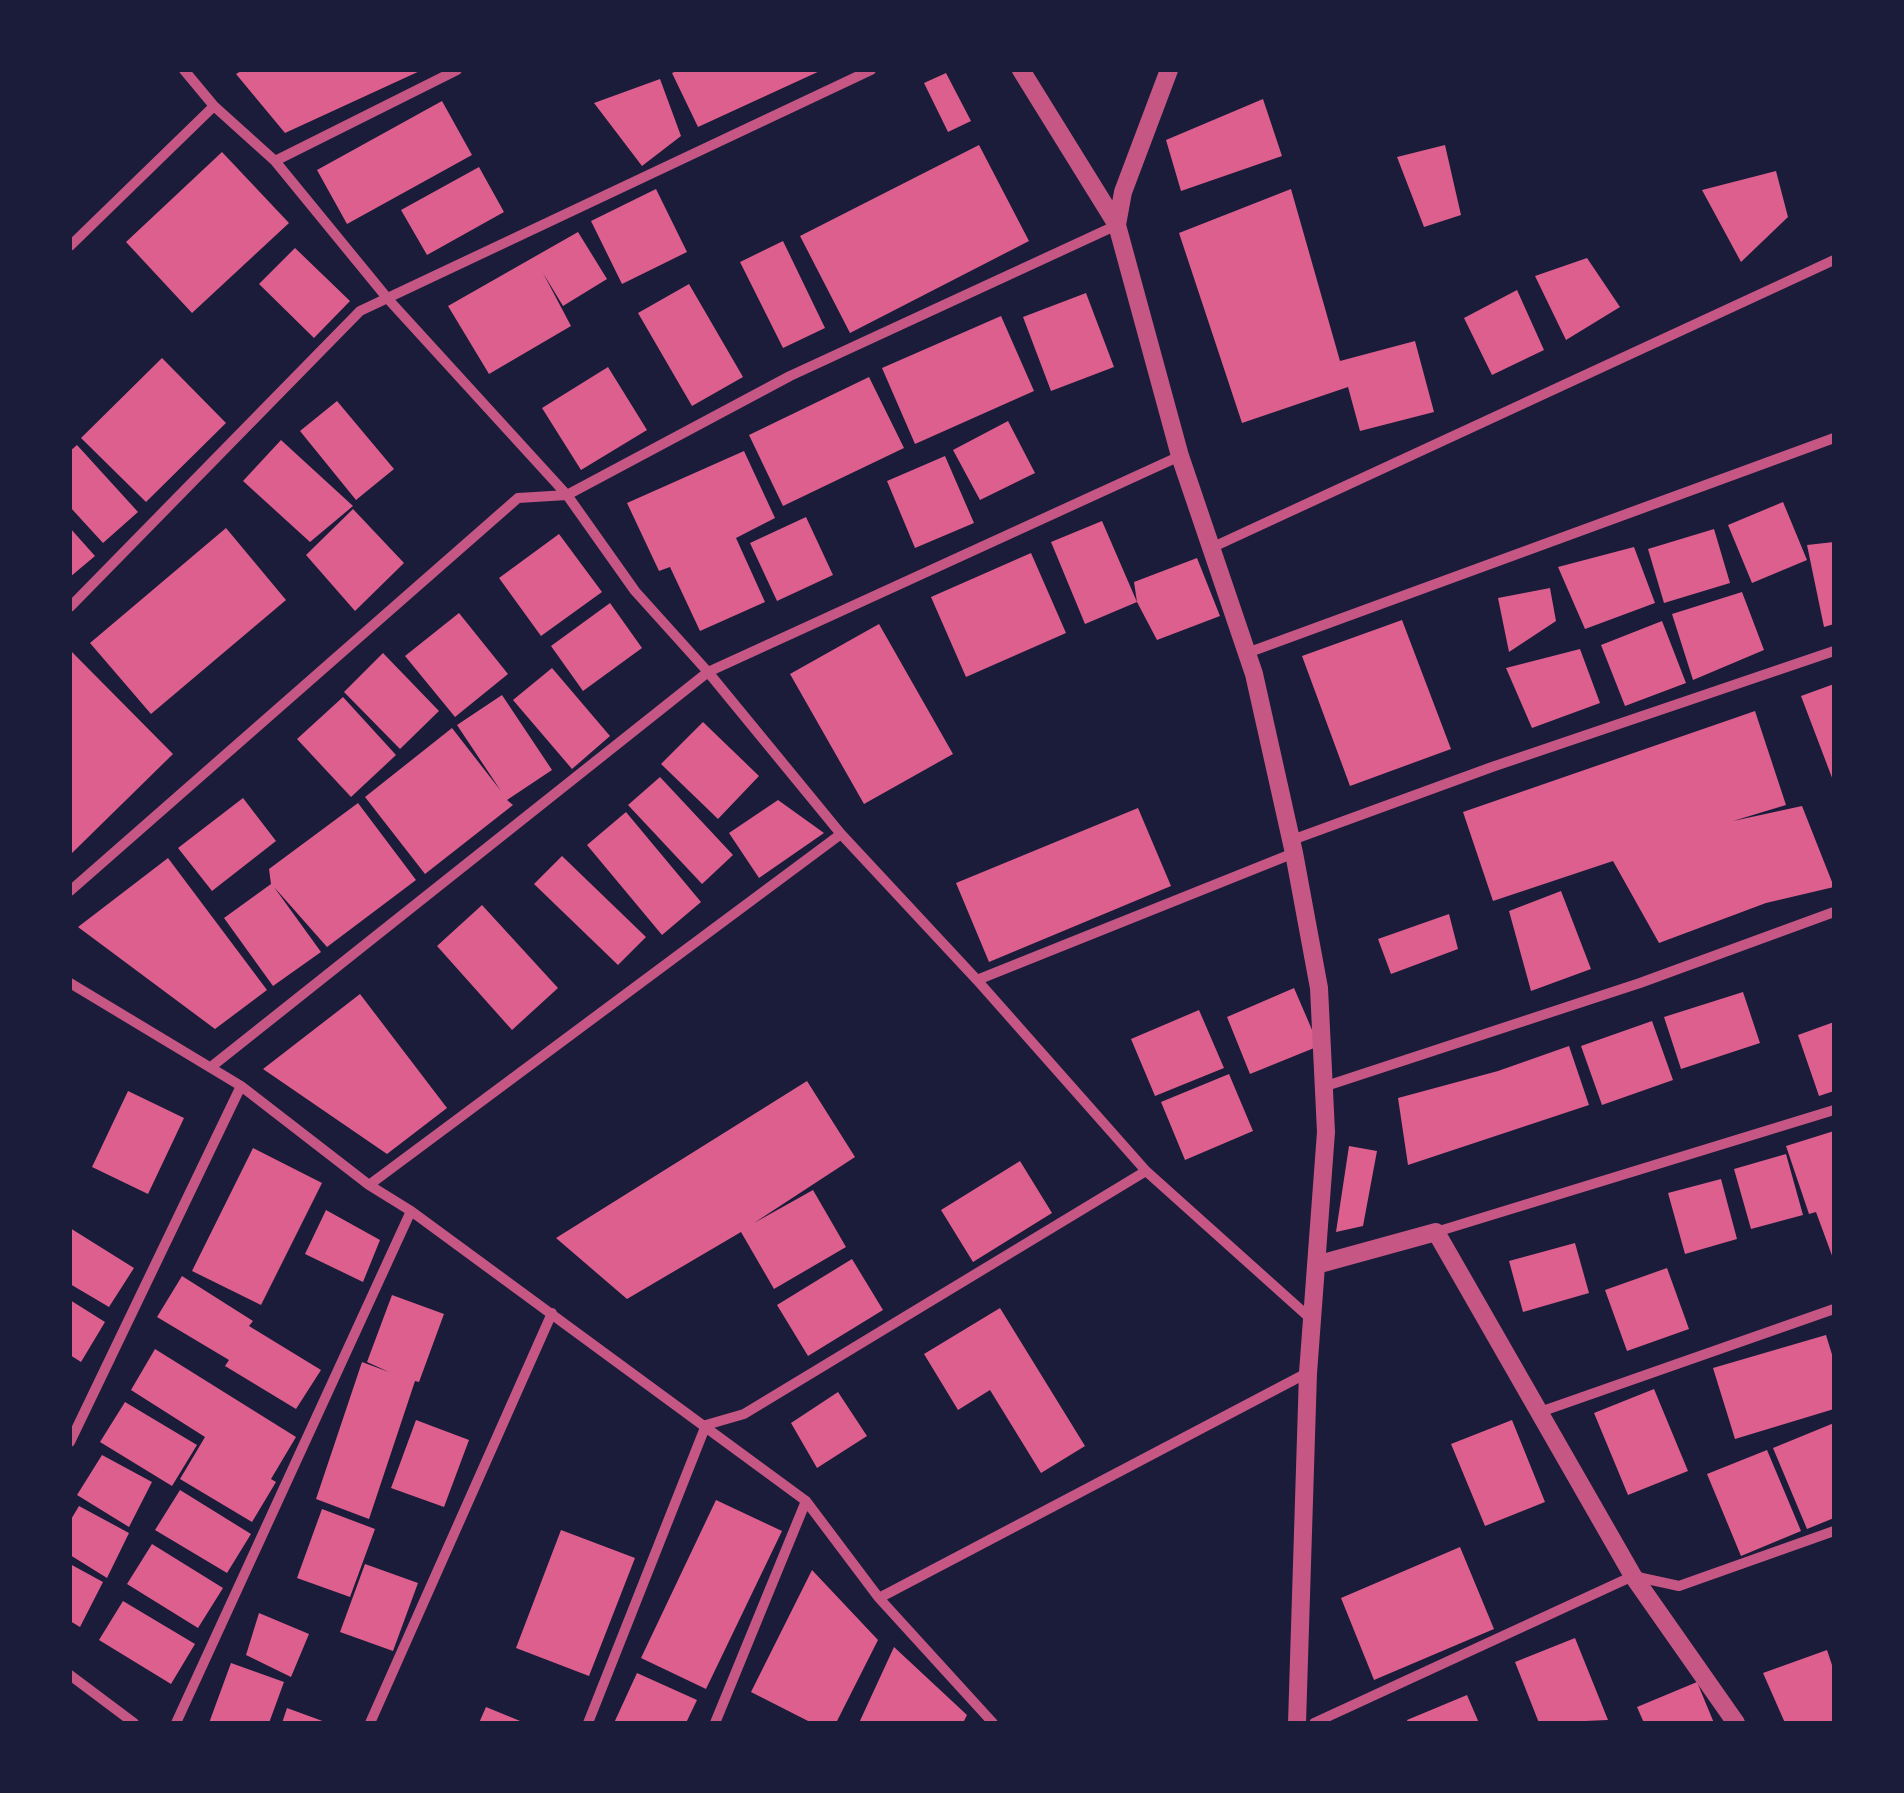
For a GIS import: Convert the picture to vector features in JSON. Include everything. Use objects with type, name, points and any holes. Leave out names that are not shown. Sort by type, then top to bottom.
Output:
[{"type":"street","points":[[184,70],[214,106],[274,161],[388,299],[567,494],[634,591],[708,672],[841,834],[1146,1171],[1312,1320]]},
{"type":"street","points":[[274,161],[458,70]]},
{"type":"street","points":[[70,607],[360,311],[870,70]]},
{"type":"street","points":[[1021,70],[1117,225],[1180,456],[1247,653],[1293,847],[1320,988],[1326,1132],[1308,1373],[1296,1723]]},
{"type":"street","points":[[1117,225],[1122,192],[1169,70]]},
{"type":"street","points":[[70,246],[214,106]]},
{"type":"street","points":[[70,891],[518,498],[567,494],[790,376],[1117,225]]},
{"type":"street","points":[[1211,548],[1834,260]]},
{"type":"street","points":[[1247,653],[1834,438]]},
{"type":"street","points":[[211,1067],[708,672],[1180,456]]},
{"type":"street","points":[[977,980],[1492,766],[1834,651]]},
{"type":"street","points":[[369,1184],[841,834]]},
{"type":"street","points":[[1323,1087],[1640,982],[1834,912]]},
{"type":"street","points":[[70,983],[241,1086],[369,1184],[412,1211],[806,1501],[880,1598],[993,1723]]},
{"type":"street","points":[[70,1442],[241,1086]]},
{"type":"street","points":[[1316,1266],[1834,1110]]},
{"type":"street","points":[[706,1425],[744,1414],[1146,1171]]},
{"type":"street","points":[[176,1723],[412,1211]]},
{"type":"street","points":[[1436,1232],[1633,1576],[1736,1723]]},
{"type":"street","points":[[1540,1412],[1834,1309]]},
{"type":"street","points":[[370,1723],[552,1313]]},
{"type":"street","points":[[880,1598],[1308,1373]]},
{"type":"street","points":[[588,1723],[706,1425]]},
{"type":"street","points":[[715,1723],[806,1501]]},
{"type":"street","points":[[1314,1723],[1633,1576],[1680,1586],[1834,1531]]},
{"type":"street","points":[[70,1675],[134,1723]]},
{"type":"street","points":[[976,1723],[982,1708]]},
{"type":"building","points":[[243,70],[422,70],[285,133],[236,74]]},
{"type":"building","points":[[822,70],[698,127],[672,73]]},
{"type":"building","points":[[946,73],[971,121],[948,132],[924,83]]},
{"type":"building","points":[[660,79],[681,136],[642,166],[594,103]]},
{"type":"building","points":[[1263,99],[1282,156],[1181,191],[1166,140]]},
{"type":"building","points":[[442,101],[472,155],[347,224],[317,170]]},
{"type":"building","points":[[979,145],[1029,241],[850,333],[800,236]]},
{"type":"building","points":[[1445,145],[1461,215],[1424,227],[1397,157]]},
{"type":"building","points":[[222,152],[289,223],[192,313],[126,242]]},
{"type":"building","points":[[479,167],[504,212],[427,255],[401,210]]},
{"type":"building","points":[[1776,171],[1788,217],[1741,262],[1702,190]]},
{"type":"building","points":[[656,189],[687,252],[622,284],[591,221]]},
{"type":"building","points":[[1291,189],[1340,361],[1415,341],[1434,412],[1360,431],[1348,387],[1242,423],[1179,233]]},
{"type":"building","points":[[578,232],[607,279],[563,306],[543,273],[571,326],[489,374],[448,306]]},
{"type":"building","points":[[783,241],[825,328],[783,348],[740,262]]},
{"type":"building","points":[[295,248],[350,301],[314,338],[259,284]]},
{"type":"building","points":[[1587,258],[1620,307],[1566,340],[1535,276]]},
{"type":"building","points":[[689,284],[743,377],[692,406],[638,313]]},
{"type":"building","points":[[1517,290],[1544,350],[1492,375],[1464,318]]},
{"type":"building","points":[[1086,293],[1114,367],[1051,391],[1023,317]]},
{"type":"building","points":[[1001,316],[1034,391],[915,444],[882,368]]},
{"type":"building","points":[[162,358],[226,423],[146,502],[81,438]]},
{"type":"building","points":[[608,367],[647,430],[581,470],[542,408]]},
{"type":"building","points":[[869,377],[904,448],[783,506],[749,435]]},
{"type":"building","points":[[337,401],[394,469],[356,500],[300,431]]},
{"type":"building","points":[[1008,421],[1035,473],[980,500],[953,450]]},
{"type":"building","points":[[281,440],[353,506],[310,542],[243,481]]},
{"type":"building","points":[[77,445],[138,512],[103,543],[70,507],[70,451]]},
{"type":"building","points":[[744,451],[775,518],[736,538],[765,602],[700,631],[670,567],[659,571],[627,503]]},
{"type":"building","points":[[945,456],[974,523],[915,548],[887,481]]},
{"type":"building","points":[[1783,502],[1807,560],[1752,583],[1728,525]]},
{"type":"building","points":[[353,509],[404,563],[355,611],[306,555]]},
{"type":"building","points":[[806,517],[833,575],[777,601],[750,543]]},
{"type":"building","points":[[1102,521],[1137,602],[1085,624],[1051,542]]},
{"type":"building","points":[[70,528],[95,556],[70,577]]},
{"type":"building","points":[[226,528],[286,600],[151,714],[90,643]]},
{"type":"building","points":[[1714,529],[1730,583],[1664,603],[1648,549]]},
{"type":"building","points":[[559,534],[602,592],[541,636],[499,578]]},
{"type":"building","points":[[1834,542],[1834,624],[1824,627],[1807,545]]},
{"type":"building","points":[[1634,547],[1655,603],[1585,629],[1558,567]]},
{"type":"building","points":[[1031,553],[1066,633],[966,677],[931,597]]},
{"type":"building","points":[[1197,558],[1220,616],[1157,640],[1137,602],[1134,582]]},
{"type":"building","points":[[1550,588],[1556,621],[1509,652],[1498,598]]},
{"type":"building","points":[[1742,592],[1764,650],[1693,680],[1672,614]]},
{"type":"building","points":[[610,603],[642,648],[583,691],[551,646]]},
{"type":"building","points":[[459,613],[508,674],[455,717],[405,656]]},
{"type":"building","points":[[1402,620],[1451,749],[1350,786],[1302,656]]},
{"type":"building","points":[[1662,621],[1686,683],[1625,706],[1601,645]]},
{"type":"building","points":[[879,624],[953,754],[864,804],[790,674]]},
{"type":"building","points":[[1580,649],[1600,703],[1532,728],[1506,668]]},
{"type":"building","points":[[70,650],[173,754],[70,855]]},
{"type":"building","points":[[383,653],[439,711],[400,749],[344,692]]},
{"type":"building","points":[[552,668],[610,736],[572,769],[513,700]]},
{"type":"building","points":[[1834,684],[1834,783],[1801,696]]},
{"type":"building","points":[[502,695],[552,770],[507,800],[513,805],[425,874],[365,797],[452,728],[501,791],[457,725]]},
{"type":"building","points":[[343,697],[396,755],[351,797],[297,739]]},
{"type":"building","points":[[1755,711],[1786,805],[1733,821],[1802,806],[1834,887],[1766,903],[1659,943],[1613,861],[1493,901],[1463,812]]},
{"type":"building","points":[[703,722],[759,776],[718,819],[661,764]]},
{"type":"building","points":[[660,777],[733,855],[702,884],[628,805]]},
{"type":"building","points":[[243,798],[276,841],[212,891],[178,848]]},
{"type":"building","points":[[778,800],[824,833],[759,878],[729,833]]},
{"type":"building","points":[[358,803],[416,880],[327,947],[274,887],[321,952],[273,986],[224,918],[271,884],[269,869]]},
{"type":"building","points":[[1138,808],[1171,886],[989,962],[956,883]]},
{"type":"building","points":[[626,812],[701,902],[662,935],[587,845]]},
{"type":"building","points":[[562,856],[646,937],[618,965],[534,884]]},
{"type":"building","points":[[168,858],[267,990],[215,1029],[78,927]]},
{"type":"building","points":[[1561,891],[1591,969],[1531,991],[1509,911]]},
{"type":"building","points":[[482,905],[558,988],[512,1030],[437,946]]},
{"type":"building","points":[[1449,914],[1458,949],[1391,974],[1378,939]]},
{"type":"building","points":[[1294,988],[1319,1046],[1250,1074],[1227,1017]]},
{"type":"building","points":[[1743,992],[1760,1043],[1681,1069],[1664,1017]]},
{"type":"building","points":[[360,994],[447,1108],[387,1154],[263,1069]]},
{"type":"building","points":[[1199,1010],[1224,1068],[1155,1096],[1131,1039]]},
{"type":"building","points":[[1652,1021],[1673,1080],[1602,1105],[1581,1046]]},
{"type":"building","points":[[1834,1022],[1834,1091],[1819,1096],[1798,1035]]},
{"type":"building","points":[[1569,1046],[1589,1105],[1408,1165],[1398,1098],[1498,1071]]},
{"type":"building","points":[[1229,1074],[1253,1131],[1185,1160],[1161,1102]]},
{"type":"building","points":[[807,1081],[855,1157],[754,1223],[813,1190],[846,1247],[774,1289],[741,1232],[627,1299],[556,1238]]},
{"type":"building","points":[[128,1091],[184,1118],[148,1194],[92,1167]]},
{"type":"building","points":[[1834,1131],[1834,1261],[1816,1212],[1809,1214],[1786,1146]]},
{"type":"building","points":[[1349,1146],[1377,1151],[1363,1226],[1336,1232]]},
{"type":"building","points":[[253,1148],[322,1183],[261,1305],[192,1271]]},
{"type":"building","points":[[1786,1154],[1803,1215],[1751,1229],[1734,1169]]},
{"type":"building","points":[[1020,1161],[1052,1213],[973,1262],[941,1210]]},
{"type":"building","points":[[1721,1179],[1737,1239],[1685,1254],[1668,1193]]},
{"type":"building","points":[[326,1210],[380,1240],[363,1282],[305,1254]]},
{"type":"building","points":[[70,1228],[134,1268],[109,1307],[70,1284]]},
{"type":"building","points":[[1575,1243],[1589,1293],[1523,1312],[1509,1261]]},
{"type":"building","points":[[852,1259],[883,1310],[808,1356],[777,1305]]},
{"type":"building","points":[[1667,1268],[1689,1329],[1627,1351],[1605,1290]]},
{"type":"building","points":[[182,1276],[253,1321],[249,1326],[321,1370],[296,1409],[225,1366],[229,1360],[157,1317]]},
{"type":"building","points":[[392,1295],[444,1314],[419,1382],[415,1381],[369,1519],[316,1499],[362,1362],[389,1372],[367,1362]]},
{"type":"building","points":[[70,1300],[105,1322],[81,1362],[70,1355]]},
{"type":"building","points":[[1000,1308],[1085,1446],[1041,1473],[990,1390],[958,1410],[924,1354]]},
{"type":"building","points":[[1826,1335],[1834,1361],[1834,1409],[1735,1439],[1713,1368]]},
{"type":"building","points":[[155,1349],[296,1437],[252,1522],[180,1479],[205,1437],[131,1390]]},
{"type":"building","points":[[1654,1389],[1688,1471],[1628,1495],[1594,1413]]},
{"type":"building","points":[[838,1392],[867,1436],[817,1468],[791,1423]]},
{"type":"building","points":[[125,1402],[197,1445],[172,1486],[100,1442]]},
{"type":"building","points":[[416,1420],[469,1440],[444,1507],[391,1488]]},
{"type":"building","points":[[1512,1420],[1545,1502],[1485,1526],[1451,1444]]},
{"type":"building","points":[[1834,1423],[1834,1518],[1807,1529],[1773,1448]]},
{"type":"building","points":[[1767,1450],[1801,1531],[1741,1556],[1707,1474]]},
{"type":"building","points":[[102,1455],[152,1482],[129,1527],[77,1495]]},
{"type":"building","points":[[180,1490],[251,1534],[227,1573],[155,1530]]},
{"type":"building","points":[[716,1500],[782,1531],[706,1689],[641,1658]]},
{"type":"building","points":[[79,1506],[129,1533],[107,1578],[70,1555],[70,1521]]},
{"type":"building","points":[[322,1509],[375,1529],[350,1597],[297,1578]]},
{"type":"building","points":[[561,1530],[635,1558],[589,1676],[516,1648]]},
{"type":"building","points":[[152,1544],[223,1588],[198,1628],[127,1584]]},
{"type":"building","points":[[1460,1547],[1494,1629],[1374,1680],[1341,1598]]},
{"type":"building","points":[[70,1564],[103,1582],[80,1627],[70,1621]]},
{"type":"building","points":[[365,1564],[418,1583],[393,1651],[340,1632]]},
{"type":"building","points":[[812,1570],[878,1640],[836,1723],[812,1723],[751,1692]]},
{"type":"building","points":[[123,1601],[195,1644],[171,1684],[99,1640]]},
{"type":"building","points":[[259,1613],[309,1634],[291,1677],[246,1655]]},
{"type":"building","points":[[1575,1638],[1608,1720],[1539,1723],[1515,1662]]},
{"type":"building","points":[[894,1647],[967,1715],[963,1723],[859,1723]]},
{"type":"building","points":[[1827,1650],[1834,1671],[1834,1723],[1785,1723],[1763,1673]]},
{"type":"building","points":[[231,1663],[284,1682],[269,1723],[209,1723]]},
{"type":"building","points":[[637,1673],[697,1700],[686,1723],[614,1723]]},
{"type":"building","points":[[1697,1682],[1714,1723],[1644,1723],[1637,1707]]},
{"type":"building","points":[[1467,1695],[1479,1723],[1408,1723],[1407,1720]]},
{"type":"building","points":[[486,1707],[525,1723],[479,1723]]},
{"type":"building","points":[[287,1708],[328,1723],[282,1723]]}]
